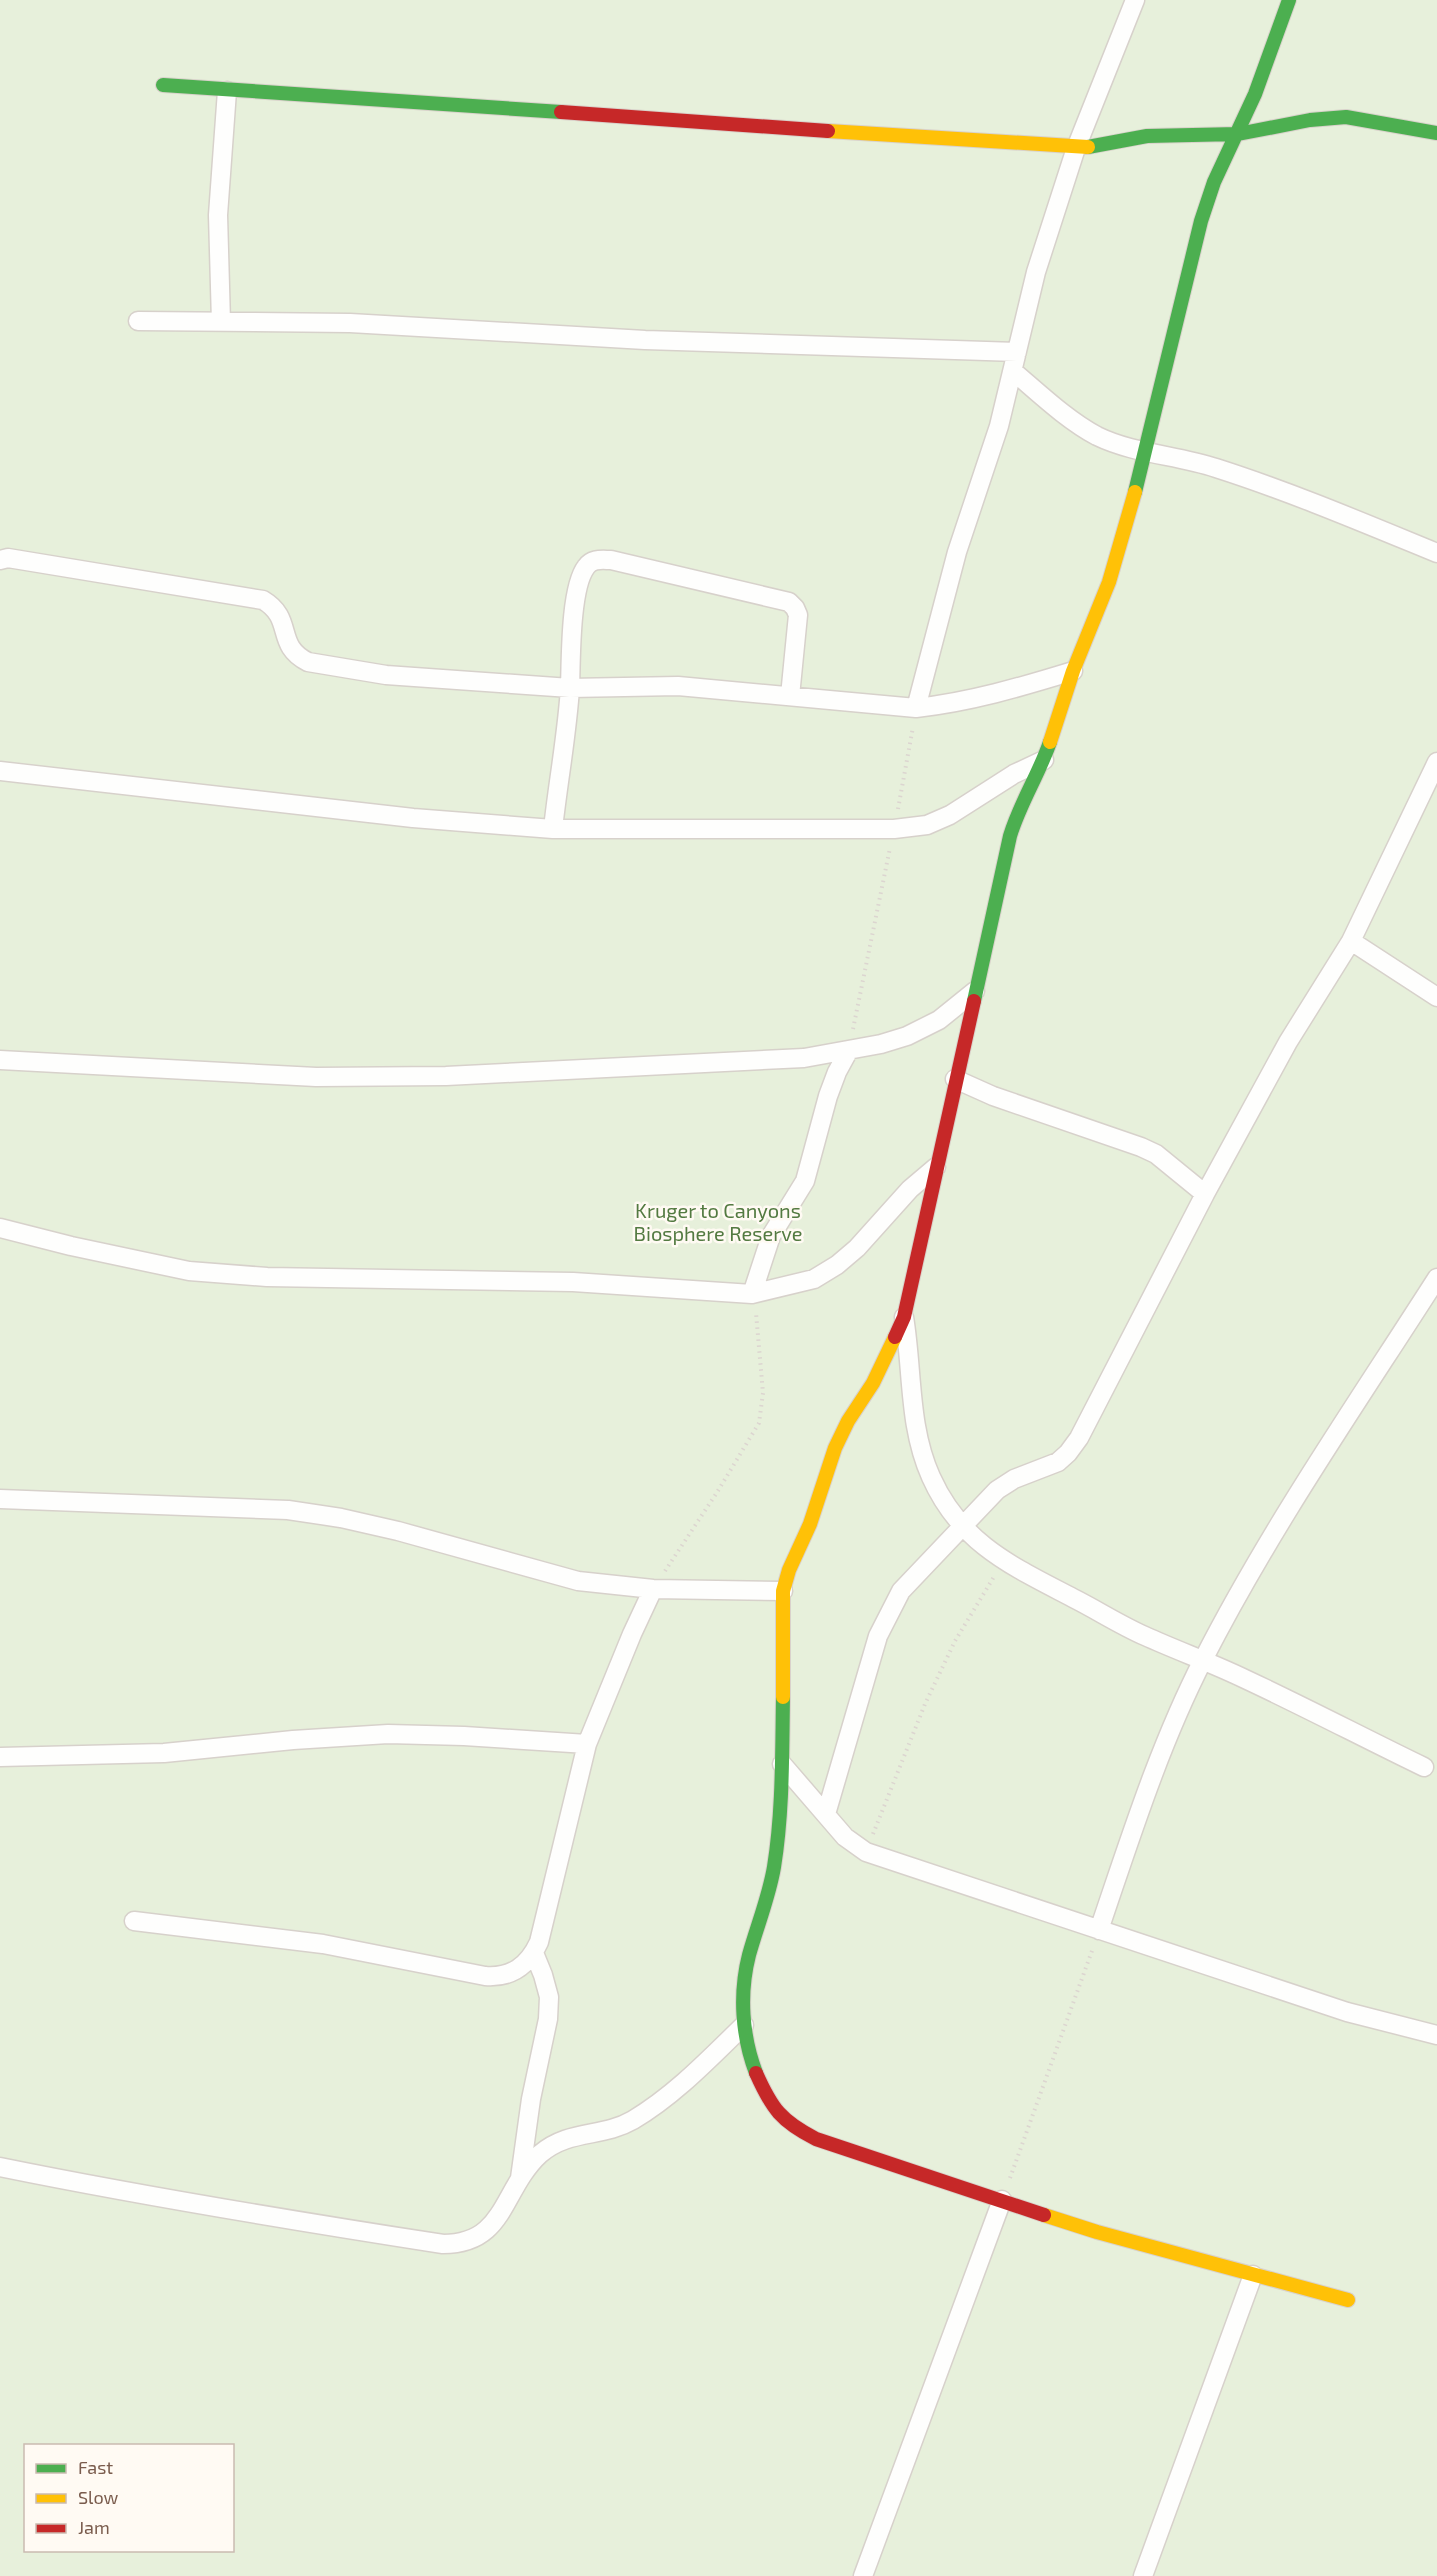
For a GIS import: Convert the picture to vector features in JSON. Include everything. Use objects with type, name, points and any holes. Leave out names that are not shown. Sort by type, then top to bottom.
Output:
[{"type":"street","points":[[916,708],[957,552],[999,426],[1014,372],[1036,272],[1076,148],[1135,0]]},
{"type":"street","points":[[1289,0],[1255,94],[1214,182],[1201,221],[1146,452],[1108,582],[1073,670],[1044,760],[1017,814],[1010,837],[903,1317],[873,1383],[848,1421],[836,1448],[810,1524],[789,1570],[783,1591],[782,1764],[776,1857],[745,1971],[744,2025],[753,2068],[768,2100],[786,2123],[816,2139],[1096,2232],[1348,2300]]},
{"type":"street","points":[[163,85],[946,137],[1076,148],[1098,147],[1147,136],[1238,134],[1310,120],[1346,117],[1437,133]]},
{"type":"street","points":[[221,322],[218,214],[227,91]]},
{"type":"street","points":[[138,321],[350,323],[645,340],[1017,352]]},
{"type":"street","points":[[1014,372],[1067,415],[1096,435],[1146,452],[1211,466],[1276,487],[1437,553]]},
{"type":"street","points":[[0,560],[8,558],[263,600],[274,606],[282,619],[286,641],[291,651],[308,662],[387,675],[570,688],[678,686],[916,708],[952,704],[1016,688],[1073,670]]},
{"type":"street","points":[[553,829],[570,688],[572,625],[584,568],[596,560],[611,560],[789,602],[798,615],[790,696]]},
{"type":"street","points":[[0,771],[413,818],[553,829],[894,829],[927,825],[950,815],[1014,774],[1044,760]]},
{"type":"street","points":[[826,1814],[878,1636],[901,1591],[997,1490],[1014,1479],[1058,1462],[1079,1438],[1205,1194],[1288,1042],[1351,941],[1437,762]]},
{"type":"street","points":[[1351,941],[1437,997]]},
{"type":"street","points":[[0,1060],[316,1077],[446,1076],[804,1058],[890,1041],[922,1029],[939,1020],[975,991]]},
{"type":"street","points":[[752,1294],[771,1236],[805,1181],[828,1096],[849,1050]]},
{"type":"street","points":[[955,1079],[993,1096],[1142,1147],[1156,1154],[1205,1194]]},
{"type":"street","points":[[0,1228],[71,1246],[189,1271],[343,1280],[573,1282],[752,1294],[814,1278],[837,1265],[857,1248],[910,1189],[936,1167]]},
{"type":"street","points":[[1099,1930],[1150,1780],[1202,1661],[1255,1564],[1437,1278]]},
{"type":"street","points":[[903,1317],[908,1344],[913,1412],[920,1447],[932,1478],[962,1526],[977,1541],[1003,1562],[1143,1635],[1243,1678],[1424,1767]]},
{"type":"street","points":[[0,1499],[277,1510],[331,1516],[578,1581],[652,1589],[783,1591]]},
{"type":"street","points":[[134,1921],[323,1944],[485,1976],[496,1977],[511,1974],[524,1966],[534,1953],[542,1932],[587,1744],[652,1589]]},
{"type":"street","points":[[0,1757],[164,1753],[293,1740],[388,1734],[587,1744]]},
{"type":"street","points":[[782,1764],[850,1842],[866,1852],[1347,2012],[1437,2035]]},
{"type":"street","points":[[520,2178],[530,2109],[548,2019],[549,1997],[534,1953]]},
{"type":"street","points":[[0,2167],[137,2194],[443,2244],[461,2244],[473,2241],[485,2233],[497,2218],[520,2178],[539,2155],[559,2140],[609,2129],[631,2121],[671,2093],[744,2025]]},
{"type":"street","points":[[862,2576],[1002,2200]]},
{"type":"street","points":[[1143,2576],[1253,2275]]},
{"type":"path","points":[[849,1050],[916,708]]},
{"type":"path","points":[[652,1589],[716,1494],[759,1423],[763,1393],[760,1337],[752,1294]]},
{"type":"path","points":[[866,1852],[925,1704],[955,1641],[1003,1562]]},
{"type":"path","points":[[1002,2200],[1099,1930]]},
{"type":"green space","name":"Kruger to Canyons Biosphere Reserve","points":[[0,0],[1437,0],[1437,2576],[0,2576]]},
{"type":"traffic: fast","points":[[1135,492],[1201,221],[1214,182],[1255,94],[1289,0]]},
{"type":"traffic: fast","points":[[163,85],[561,112]]},
{"type":"traffic: fast","points":[[1088,147],[1147,136],[1238,134],[1310,120],[1346,117],[1437,133]]},
{"type":"traffic: fast","points":[[974,1001],[1010,836],[1050,742]]},
{"type":"traffic: fast","points":[[756,2073],[745,2030],[744,1985],[749,1955],[772,1878],[777,1846],[782,1782],[783,1697]]},
{"type":"traffic: slow","points":[[828,131],[1088,147]]},
{"type":"traffic: slow","points":[[1050,742],[1073,671],[1109,582],[1135,492]]},
{"type":"traffic: slow","points":[[783,1697],[783,1591],[789,1570],[810,1524],[835,1448],[848,1421],[873,1383],[895,1337]]},
{"type":"traffic: slow","points":[[1044,2215],[1097,2232],[1348,2300]]},
{"type":"traffic: jam","points":[[561,112],[828,131]]},
{"type":"traffic: jam","points":[[895,1337],[904,1317],[974,1001]]},
{"type":"traffic: jam","points":[[756,2073],[767,2096],[779,2113],[794,2126],[816,2139],[1044,2215]]}]
